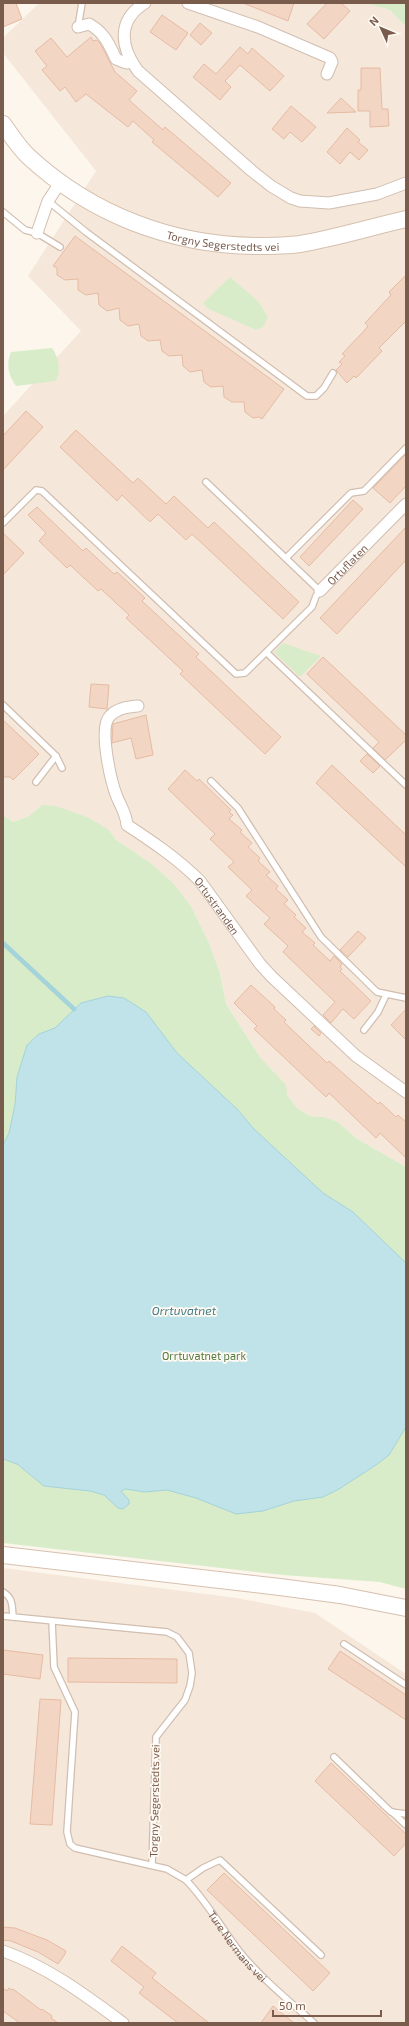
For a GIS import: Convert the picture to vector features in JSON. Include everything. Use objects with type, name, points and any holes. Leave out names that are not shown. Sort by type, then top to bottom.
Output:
[{"type":"main road","points":[[3,124],[25,153]]},
{"type":"main road","points":[[3,140],[25,153]]},
{"type":"main road","name":"Torgny Segerstedts vei","points":[[25,153],[56,180],[103,209],[142,226],[176,237],[205,243],[240,245],[299,244],[406,219]]},
{"type":"main road","points":[[3,1555],[303,1590],[382,1602],[406,1608]]},
{"type":"street","points":[[145,3],[132,14],[125,26],[125,45],[132,62],[143,75],[252,172],[270,186],[291,198],[308,202],[329,203],[377,194],[406,183]]},
{"type":"street","points":[[188,3],[258,27],[330,58],[332,62],[327,74]]},
{"type":"street","points":[[78,27],[89,24],[95,27],[106,38],[116,59],[126,63],[132,62]]},
{"type":"street","points":[[37,233],[56,180]]},
{"type":"street","name":"Ortuflaten","points":[[320,591],[406,504]]},
{"type":"street","name":"Ortustranden","points":[[138,706],[116,711],[108,716],[106,727],[105,751],[112,782],[117,798],[126,815],[127,825],[161,847],[190,871],[200,881],[260,964],[272,977],[356,1056],[406,1092]]},
{"type":"street","points":[[3,1951],[21,1958],[65,1982],[123,2023]]},
{"type":"lane","points":[[78,27],[82,3]]},
{"type":"lane","points":[[48,201],[86,232],[307,396],[316,396],[324,388],[333,374]]},
{"type":"lane","points":[[3,212],[25,230],[37,233],[60,247]]},
{"type":"lane","points":[[286,558],[351,493],[364,491],[406,448]]},
{"type":"lane","name":"Ortuflaten","points":[[206,482],[320,591]]},
{"type":"lane","points":[[3,523],[36,490],[42,491],[236,674],[245,673],[267,653],[312,607],[316,596],[320,591]]},
{"type":"lane","points":[[267,653],[406,785]]},
{"type":"lane","points":[[3,705],[56,756],[62,768]]},
{"type":"lane","points":[[36,782],[56,756]]},
{"type":"lane","points":[[211,781],[242,814],[321,937],[371,988],[386,994],[406,998]]},
{"type":"lane","points":[[364,1030],[378,1012],[386,994]]},
{"type":"lane","points":[[3,1592],[10,1596],[13,1617]]},
{"type":"lane","name":"Torgny Segerstedts vei","points":[[3,1616],[167,1632],[177,1637],[189,1653],[192,1673],[190,1686],[185,1700],[156,1737],[152,1865],[75,1848],[70,1844],[67,1832],[75,1712],[54,1667],[52,1621]]},
{"type":"lane","points":[[344,1644],[406,1685]]},
{"type":"lane","points":[[334,1757],[406,1826]]},
{"type":"lane","points":[[392,1812],[406,1814]]},
{"type":"lane","points":[[186,1880],[203,1868],[220,1860],[322,1955]]},
{"type":"lane","name":"Ture Nermans vei","points":[[152,1865],[167,1869],[186,1880],[211,1909],[239,1950],[256,1970],[314,2023]]},
{"type":"shaded area","points":[[39,3],[365,3],[390,10],[406,27],[406,1167],[356,1138],[338,1122],[324,1117],[310,1116],[297,1108],[287,1095],[273,1071],[260,1057],[226,1004],[220,973],[209,943],[191,906],[173,883],[152,864],[115,840],[108,829],[42,805],[29,816],[13,822],[3,815],[3,416],[81,331],[28,276],[96,171],[3,53],[3,38]]},
{"type":"shaded area","points":[[3,1568],[237,1598],[315,1613],[406,1674],[406,2023],[3,2023]]},
{"type":"green space","points":[[365,3],[406,3],[406,27],[390,10]]},
{"type":"green space","points":[[230,277],[258,301],[268,317],[263,327],[256,330],[207,308],[203,303]]},
{"type":"green space","points":[[52,348],[58,364],[58,377],[56,381],[16,386],[11,378],[8,365],[11,352]]},
{"type":"green space","points":[[283,643],[321,656],[300,677],[274,652]]},
{"type":"green space","name":"Orrtuvatnet","points":[[42,805],[56,806],[87,817],[108,829],[116,840],[152,864],[173,883],[191,906],[209,943],[220,973],[226,1004],[260,1057],[286,1085],[287,1095],[297,1108],[310,1116],[324,1117],[338,1122],[356,1138],[406,1167],[406,1589],[380,1582],[283,1575],[3,1543],[3,815],[13,822],[29,816]]},
{"type":"water","name":"Orrtuvatnet","points":[[108,996],[124,998],[146,1012],[177,1053],[237,1109],[254,1129],[323,1193],[353,1212],[406,1263],[406,1427],[389,1455],[339,1489],[323,1497],[294,1501],[263,1511],[236,1514],[196,1498],[167,1490],[145,1492],[125,1489],[121,1491],[129,1500],[129,1504],[123,1509],[118,1508],[104,1495],[90,1491],[44,1486],[17,1464],[3,1459],[3,1145],[9,1133],[15,1105],[17,1077],[27,1045],[39,1034],[55,1028],[81,1003]]},
{"type":"building","points":[[3,3],[16,3],[22,19],[3,27]]},
{"type":"building","points":[[243,3],[294,3],[288,21]]},
{"type":"building","points":[[327,3],[341,3],[350,11],[324,39],[307,24]]},
{"type":"building","points":[[162,15],[188,33],[176,50],[150,32]]},
{"type":"building","points":[[200,23],[212,33],[201,45],[190,35]]},
{"type":"building","points":[[91,37],[93,41],[97,40],[100,43],[115,72],[137,91],[129,100],[163,130],[165,127],[231,183],[218,197],[152,142],[154,140],[133,121],[128,127],[86,94],[76,102],[65,87],[60,91],[42,70],[47,66],[35,51],[51,38],[67,57]]},
{"type":"building","points":[[240,47],[248,54],[252,48],[284,76],[270,91],[240,65],[225,81],[231,87],[220,100],[193,77],[204,64],[216,74]]},
{"type":"building","points":[[361,68],[380,68],[382,109],[388,109],[389,126],[370,127],[370,111],[358,111],[358,90],[361,90]]},
{"type":"building","points":[[341,98],[356,112],[327,113]]},
{"type":"building","points":[[291,106],[316,127],[302,142],[290,132],[284,139],[272,129]]},
{"type":"building","points":[[347,128],[360,140],[358,142],[368,150],[359,160],[350,152],[340,164],[327,152]]},
{"type":"building","points":[[75,236],[284,389],[262,419],[259,417],[253,418],[245,412],[244,402],[232,402],[224,397],[223,386],[211,387],[204,382],[202,370],[190,372],[183,366],[182,355],[169,356],[162,351],[160,340],[148,341],[141,336],[139,324],[128,326],[120,320],[119,308],[107,311],[99,305],[98,293],[86,295],[78,290],[78,279],[65,280],[57,275],[57,268],[53,266]]},
{"type":"building","points":[[406,275],[406,321],[379,348],[382,351],[356,378],[354,376],[347,383],[336,370],[342,364],[339,362],[345,356],[342,354],[368,326],[365,323],[391,295],[389,292]]},
{"type":"building","points":[[26,411],[43,427],[3,470],[3,436]]},
{"type":"building","points":[[76,430],[133,483],[138,478],[166,504],[174,496],[208,528],[214,522],[299,602],[283,619],[192,534],[186,540],[158,514],[150,522],[122,495],[117,501],[60,447]]},
{"type":"building","points":[[406,454],[406,486],[390,503],[373,488]]},
{"type":"building","points":[[353,500],[363,509],[309,566],[300,557]]},
{"type":"building","points":[[37,507],[83,551],[86,548],[114,574],[117,572],[145,598],[142,601],[199,654],[196,657],[281,737],[265,754],[180,674],[183,671],[126,618],[129,615],[101,589],[98,591],[70,565],[67,568],[39,541],[46,533],[28,515]]},
{"type":"building","points":[[406,527],[406,560],[337,634],[320,618]]},
{"type":"building","points":[[3,533],[24,553],[3,575]]},
{"type":"building","points":[[323,657],[406,735],[406,740],[385,760],[373,748],[379,742],[307,674]]},
{"type":"building","points":[[91,684],[109,685],[107,709],[89,707]]},
{"type":"building","points":[[146,715],[153,755],[136,759],[131,738],[112,743],[113,724]]},
{"type":"building","points":[[3,720],[39,754],[13,780],[10,777],[3,777]]},
{"type":"building","points":[[367,754],[380,766],[373,773],[360,761]]},
{"type":"building","points":[[332,765],[406,835],[406,867],[316,783]]},
{"type":"building","points":[[185,770],[197,781],[199,779],[231,810],[229,812],[233,815],[229,819],[242,830],[240,832],[252,843],[248,847],[260,858],[258,861],[270,872],[266,875],[278,886],[276,889],[288,900],[284,904],[296,915],[294,917],[306,928],[302,932],[315,943],[313,945],[330,961],[334,956],[342,964],[340,967],[342,969],[340,971],[371,1001],[354,1019],[343,1009],[331,1023],[323,1015],[335,1002],[283,952],[288,946],[264,924],[270,918],[246,896],[252,890],[228,867],[234,862],[210,839],[215,834],[168,789]]},
{"type":"building","points":[[358,931],[366,938],[348,957],[340,950]]},
{"type":"building","points":[[251,985],[275,1007],[274,1009],[286,1020],[284,1022],[327,1063],[329,1061],[378,1104],[380,1102],[396,1117],[398,1115],[406,1122],[406,1158],[380,1133],[376,1138],[329,1093],[326,1097],[254,1029],[257,1026],[234,1003]]},
{"type":"building","points":[[406,1009],[406,1040],[391,1025]]},
{"type":"building","points":[[314,1026],[321,1033],[319,1036],[311,1029]]},
{"type":"building","points":[[3,1650],[43,1655],[40,1679],[3,1674]]},
{"type":"building","points":[[340,1651],[406,1695],[406,1720],[328,1669]]},
{"type":"building","points":[[68,1658],[177,1659],[177,1683],[68,1682]]},
{"type":"building","points":[[40,1699],[61,1700],[52,1825],[30,1824]]},
{"type":"building","points":[[331,1763],[406,1834],[406,1843],[394,1856],[315,1781]]},
{"type":"building","points":[[224,1873],[330,1973],[313,1991],[207,1890]]},
{"type":"building","points":[[3,1927],[15,1928],[47,1940],[66,1951],[65,1954],[58,1964],[38,1952],[11,1941],[3,1940]]},
{"type":"building","points":[[122,1946],[156,1973],[152,1978],[209,2023],[178,2023],[139,1993],[144,1987],[111,1961]]},
{"type":"building","points":[[3,1988],[7,1991],[9,1988],[12,1990],[13,1989],[41,2010],[42,2009],[52,2016],[51,2018],[58,2023],[20,2023],[3,2011]]},
{"type":"building","points":[[273,2006],[294,2023],[261,2023]]},
{"type":"waterway","points":[[3,943],[74,1009]]},
{"type":"park label","name":"Orrtuvatnet park","points":[[204,1355]]}]
